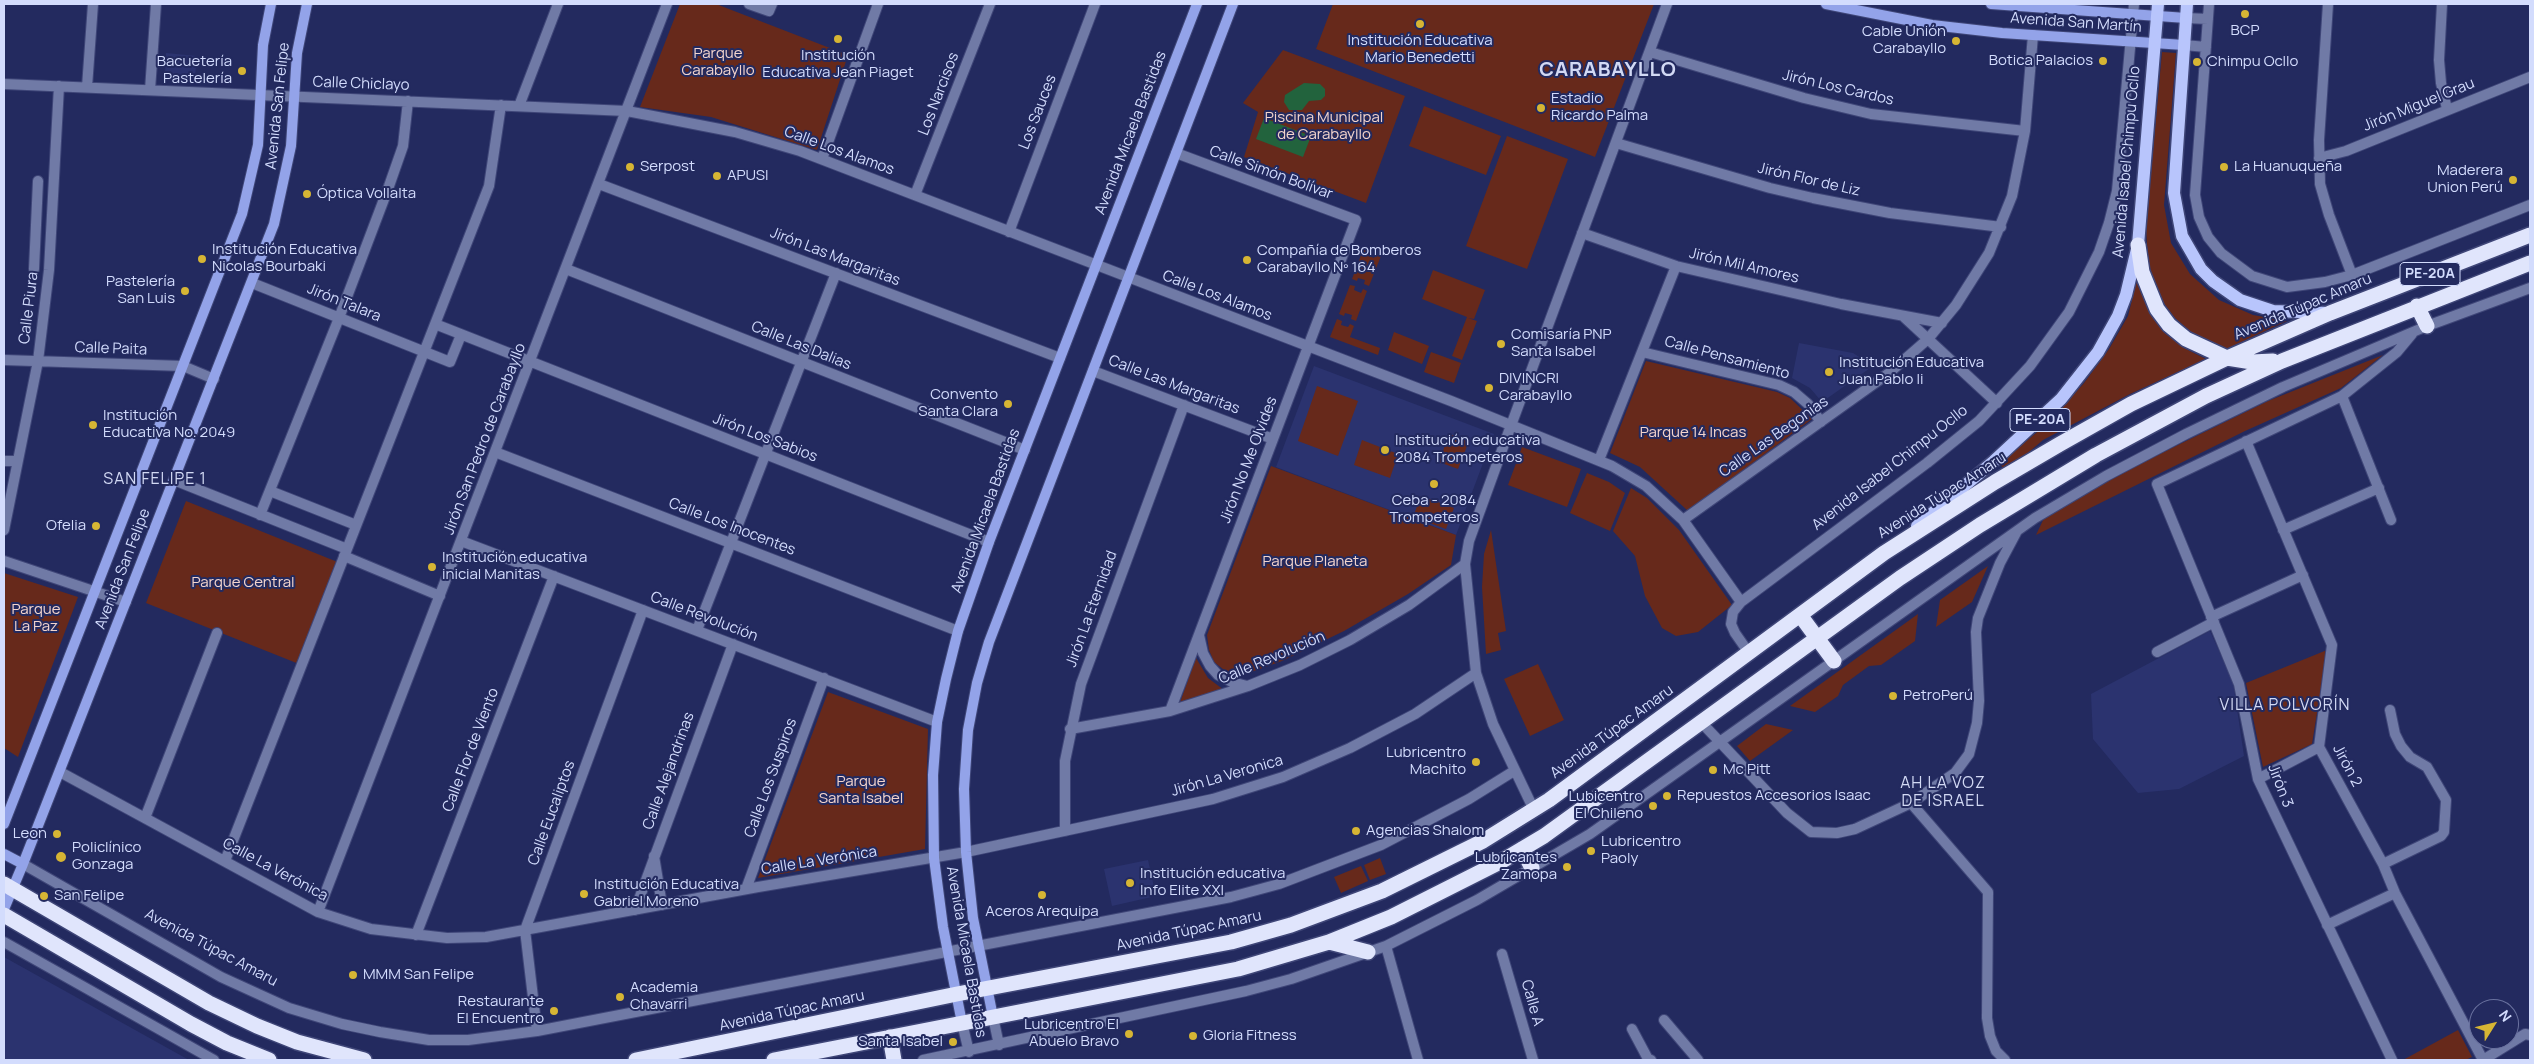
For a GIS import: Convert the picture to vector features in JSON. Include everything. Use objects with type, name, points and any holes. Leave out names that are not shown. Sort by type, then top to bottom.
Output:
[{"type":"highway","name":"Avenida Túpac Amaru","points":[[636,1060],[987,988],[1232,942],[1292,925],[1382,891],[1433,868],[1534,810],[1884,553],[1995,482],[2067,440],[2131,404],[2227,358],[2335,311],[2530,235]]},
{"type":"highway","points":[[2138,245],[2148,290],[2157,309],[2169,325],[2186,339],[2227,358],[2252,362],[2282,360]]},
{"type":"highway","name":"PE-20A","points":[[2282,360],[2530,263]]},
{"type":"highway","points":[[2417,306],[2421,329]]},
{"type":"highway","points":[[2335,311],[2350,333]]},
{"type":"highway","points":[[774,1060],[1238,968],[1329,942],[1400,913],[1522,849],[1570,818],[1900,578],[2048,483],[2206,396],[2282,360]]},
{"type":"highway","points":[[1800,615],[1834,661]]},
{"type":"highway","points":[[1522,849],[1532,868]]},
{"type":"highway","points":[[8,887],[209,1003],[257,1026],[298,1042],[364,1060]]},
{"type":"highway","points":[[4,915],[191,1024],[227,1043],[268,1060]]},
{"type":"highway","points":[[1329,942],[1368,952]]},
{"type":"highway","points":[[890,1037],[894,1060]]},
{"type":"main road","name":"Avenida San Felipe","points":[[4,824],[234,236],[249,192],[258,145],[263,45],[271,4]]},
{"type":"main road","name":"Avenida San Felipe","points":[[4,909],[8,887],[23,864],[60,772],[274,224],[286,176],[291,146],[297,53],[307,4]]},
{"type":"main road","name":"Avenida Micaela Bastidas","points":[[962,1023],[937,891],[934,858],[933,775],[937,722],[958,631],[989,542],[1197,4]]},
{"type":"main road","name":"Avenida Micaela Bastidas","points":[[993,1017],[968,886],[966,852],[964,789],[968,730],[977,683],[989,642],[1233,4]]},
{"type":"main road","name":"Avenida San Martín","points":[[1826,4],[1932,25],[2033,35],[2184,45]]},
{"type":"main road","name":"Avenida San Martín","points":[[1991,4],[2157,10],[2186,18]]},
{"type":"main road","name":"PE-20A","points":[[2187,4],[2174,193],[2182,236],[2190,254],[2212,281],[2240,300],[2256,307],[2293,313],[2335,311]]},
{"type":"main road","name":"Avenida Isabel Chimpu Ocllo","points":[[1884,553],[2034,425],[2082,374],[2098,352],[2118,316],[2126,295],[2138,245],[2157,10]]},
{"type":"main road","name":"Avenida Túpac Amaru","points":[[4,854],[23,864]]},
{"type":"street","points":[[87,87],[93,4]]},
{"type":"street","points":[[150,90],[156,4]]},
{"type":"street","points":[[519,106],[558,4]]},
{"type":"street","name":"Jirón San Pedro de Carabayllo","points":[[318,912],[667,4]]},
{"type":"street","points":[[750,4],[770,11],[772,4]]},
{"type":"street","points":[[822,159],[878,4]]},
{"type":"street","name":"Los Narcisos","points":[[915,195],[990,4]]},
{"type":"street","name":"Los Sauces","points":[[1009,232],[1094,4]]},
{"type":"street","points":[[1534,810],[1493,724],[1476,673],[1465,564],[1469,541],[1667,4]]},
{"type":"street","points":[[2209,4],[2195,195],[2199,217],[2208,237],[2221,254],[2238,267],[2271,284],[2287,287],[2305,286],[2352,275],[2329,215],[2320,184],[2318,158],[2328,4]]},
{"type":"street","points":[[2442,4],[2439,60],[2441,83],[2447,109]]},
{"type":"street","name":"Avenida Isabel Chimpu Ocllo","points":[[1749,653],[1731,624],[1733,612],[1741,602],[1927,463],[1997,403],[2030,366],[2069,312],[2104,237],[2117,191],[2134,9]]},
{"type":"street","name":"Avenida San Martín","points":[[2186,18],[2208,19]]},
{"type":"street","name":"Calle Las Begonias","points":[[1683,520],[1889,374],[1928,339],[1942,323],[1973,280],[2001,227],[2012,196],[2025,131],[2033,35]]},
{"type":"street","name":"Avenida San Martín","points":[[2184,45],[2206,47]]},
{"type":"street","name":"Jirón Los Cardos","points":[[1650,52],[1804,98],[1872,114],[2025,131]]},
{"type":"street","name":"Jirón Miguel Grau","points":[[2318,158],[2346,151],[2530,77]]},
{"type":"street","name":"Calle Chiclayo","points":[[4,84],[627,111]]},
{"type":"street","name":"Calle Piura","points":[[4,530],[38,361],[49,270],[59,86]]},
{"type":"street","points":[[260,515],[340,318],[403,146],[408,101]]},
{"type":"street","points":[[225,861],[489,186],[501,105]]},
{"type":"street","name":"Calle Los Alamos","points":[[627,111],[735,132],[822,159],[1599,460],[1646,486],[1683,520],[1741,602]]},
{"type":"street","name":"Jirón Flor de Liz","points":[[1616,142],[1770,188],[1813,198],[1890,213],[2001,227]]},
{"type":"street","name":"Calle Simón Bolívar","points":[[1176,153],[1356,220]]},
{"type":"street","points":[[34,269],[38,181]]},
{"type":"street","name":"Jirón Las Margaritas","points":[[599,184],[1060,358]]},
{"type":"street","name":"Avenida Túpac Amaru","points":[[2352,275],[2530,205]]},
{"type":"street","name":"Jirón No Me Olvides","points":[[1170,711],[1356,220]]},
{"type":"street","name":"Jirón Mil Amores","points":[[1582,233],[1676,266],[1780,291],[1942,323]]},
{"type":"street","points":[[1599,460],[1676,266]]},
{"type":"street","name":"Calle Las Dalias","points":[[566,269],[1025,450]]},
{"type":"street","points":[[697,630],[836,273]]},
{"type":"street","name":"Jirón Talara","points":[[252,283],[450,362],[461,335]]},
{"type":"street","points":[[923,1060],[969,1052],[1246,991],[1291,979],[1386,946],[1477,900],[1590,834],[2018,530],[2106,476],[2194,430],[2283,387],[2421,329],[2530,288]]},
{"type":"street","name":"Jirón Mil Amores","points":[[1902,316],[1997,403]]},
{"type":"street","name":"Jirón Los Sabios","points":[[435,324],[989,542]]},
{"type":"street","points":[[2246,441],[2342,396],[2397,352],[2421,329]]},
{"type":"street","name":"Calle Pensamiento","points":[[1642,352],[1779,385],[1794,392],[1808,404],[1821,422]]},
{"type":"street","name":"Calle Paita","points":[[4,360],[183,366],[214,379]]},
{"type":"street","name":"Calle Las Margaritas","points":[[1093,371],[1273,439]]},
{"type":"street","points":[[2342,396],[2391,520]]},
{"type":"street","name":"Jirón La Eternidad","points":[[1065,831],[1065,761],[1070,729],[1081,684],[1184,405]]},
{"type":"street","name":"Jirón 3","points":[[2246,441],[2157,484],[2239,684],[2258,779],[2392,1060]]},
{"type":"street","name":"Jirón 2","points":[[2246,441],[2332,645],[2319,748],[2383,864],[2395,893],[2483,1060]]},
{"type":"street","name":"Calle Los Inocentes","points":[[495,452],[958,631]]},
{"type":"street","points":[[4,460],[17,461]]},
{"type":"street","points":[[174,480],[260,515],[440,596]]},
{"type":"street","points":[[2283,530],[2378,488]]},
{"type":"street","points":[[270,491],[356,525]]},
{"type":"street","points":[[1701,722],[1787,813],[1811,832],[1837,833],[1854,829],[1912,803],[1955,773],[1969,754],[1977,723],[1979,701],[1976,632],[1978,618],[2000,563],[2018,530]]},
{"type":"street","name":"Calle Revolución","points":[[461,541],[937,722]]},
{"type":"street","points":[[4,561],[126,602]]},
{"type":"street","name":"Calle Revolución","points":[[1070,729],[1170,711],[1248,686],[1300,665],[1350,640],[1410,605],[1465,564]]},
{"type":"street","points":[[2157,652],[2213,619],[2303,575]]},
{"type":"street","name":"Calle Flor de Viento","points":[[416,935],[554,576]]},
{"type":"street","name":"Calle Eucaliptos","points":[[537,1031],[525,930],[643,610]]},
{"type":"street","points":[[145,818],[217,634]]},
{"type":"street","points":[[1199,635],[1203,653],[1210,666],[1218,675],[1232,682],[1248,686]]},
{"type":"street","name":"Calle Alejandrinas","points":[[635,910],[733,644]]},
{"type":"street","name":"Jirón La Veronica","points":[[966,852],[1213,800],[1283,777],[1350,748],[1415,714],[1476,673]]},
{"type":"street","name":"Calle Los Suspiros","points":[[746,889],[824,678]]},
{"type":"street","points":[[2383,864],[2441,836],[2444,832],[2446,800],[2427,767],[2410,757],[2401,746],[2390,710]]},
{"type":"street","points":[[2258,779],[2319,748]]},
{"type":"street","name":"Avenida Túpac Amaru","points":[[23,864],[222,977],[289,1008],[342,1024],[429,1040],[468,1040],[537,1031],[1231,897],[1279,884],[1381,845],[1461,804],[1514,771]]},
{"type":"street","name":"Calle La Verónica","points":[[60,772],[318,912],[371,929],[446,938],[486,937],[746,889],[966,852]]},
{"type":"street","points":[[1912,803],[1988,892],[1987,1018],[1990,1036],[1996,1051],[2005,1060]]},
{"type":"street","points":[[654,855],[662,905]]},
{"type":"street","points":[[2327,925],[2395,893]]},
{"type":"street","points":[[4,942],[214,1060]]},
{"type":"street","points":[[1386,946],[1418,1060]]},
{"type":"street","name":"Calle A","points":[[1502,954],[1532,1060]]},
{"type":"street","name":"Avenida Micaela Bastidas","points":[[993,1017],[999,1045]]},
{"type":"street","points":[[1664,1020],[1698,1060]]},
{"type":"street","name":"Avenida Micaela Bastidas","points":[[962,1023],[969,1052]]},
{"type":"street","points":[[1632,1029],[1648,1059],[1651,1060]]},
{"type":"street","points":[[2483,1060],[2525,1034],[2530,1035]]},
{"type":"shaded area","points":[[166,53],[197,56],[195,76],[165,74]]},
{"type":"shaded area","points":[[1304,83],[1320,84],[1325,89],[1325,96],[1321,100],[1309,101],[1302,110],[1289,110],[1284,102],[1285,95]]},
{"type":"shaded area","points":[[1264,118],[1311,136],[1303,157],[1256,139]]},
{"type":"shaded area","name":"Institución Educativa Juan Pablo Ii","points":[[1799,343],[1853,353],[1873,366],[1822,402],[1810,388],[1792,378]]},
{"type":"shaded area","name":"Institución educativa 2084 Trompeteros","points":[[1314,366],[1494,434],[1456,535],[1276,467]]},
{"type":"shaded area","points":[[2210,631],[2233,682],[2244,756],[2179,789],[2138,793],[2093,739],[2091,694]]},
{"type":"shaded area","name":"Institución educativa Info Elite XXI","points":[[1148,860],[1156,896],[1112,906],[1104,869]]},
{"type":"shaded area","points":[[4,957],[189,1060],[4,1060]]},
{"type":"green space","name":"Parque Carabayllo","points":[[680,4],[716,4],[848,55],[817,150],[711,117],[640,107]]},
{"type":"green space","name":"Estadio Ricardo Palma","points":[[1333,4],[1654,4],[1595,157],[1316,49]]},
{"type":"green space","name":"Piscina Municipal de Carabayllo","points":[[1283,50],[1405,96],[1366,203],[1244,157],[1258,112],[1243,103]]},
{"type":"green space","points":[[2162,52],[2176,53],[2164,205],[2171,243],[2190,274],[2219,300],[2253,315],[2287,321],[2226,349],[2209,343],[2191,332],[2175,318],[2162,301],[2153,281],[2148,259],[2146,229]]},
{"type":"green space","points":[[1424,106],[1501,136],[1486,175],[1409,146]]},
{"type":"green space","points":[[1507,136],[1568,159],[1527,269],[1466,246]]},
{"type":"green space","points":[[1363,250],[1368,251],[1367,255],[1374,258],[1376,254],[1381,256],[1369,286],[1364,284],[1365,280],[1358,278],[1357,281],[1352,279]]},
{"type":"green space","points":[[1433,270],[1485,290],[1474,319],[1468,318],[1477,321],[1462,360],[1452,356],[1467,317],[1422,299]]},
{"type":"green space","points":[[2137,280],[2151,314],[2165,333],[2184,348],[2206,359],[2130,394],[2043,440],[2009,469],[2004,470],[2001,465],[2006,458],[2048,423],[2084,383],[2109,349],[2128,316]]},
{"type":"green space","points":[[1350,285],[1355,286],[1354,290],[1361,293],[1363,289],[1367,291],[1356,321],[1351,319],[1352,315],[1345,313],[1344,316],[1339,314]]},
{"type":"green space","points":[[1337,319],[1342,321],[1341,325],[1348,327],[1350,324],[1354,326],[1350,337],[1380,348],[1378,355],[1330,337]]},
{"type":"green space","points":[[1394,332],[1429,346],[1422,364],[1388,350]]},
{"type":"green space","points":[[1431,352],[1461,363],[1454,383],[1424,372]]},
{"type":"green space","points":[[2383,355],[2341,388],[2245,431],[2036,535],[2045,516],[2141,463],[2268,401]]},
{"type":"green space","name":"Parque 14 Incas","points":[[1646,361],[1777,392],[1790,398],[1812,419],[1688,511],[1640,467],[1610,453]]},
{"type":"green space","points":[[1317,386],[1358,401],[1338,456],[1298,441]]},
{"type":"green space","points":[[1449,434],[1469,441],[1458,469],[1439,462]]},
{"type":"green space","points":[[1362,440],[1398,454],[1390,478],[1354,465]]},
{"type":"green space","points":[[1522,447],[1581,469],[1567,507],[1508,485]]},
{"type":"green space","name":"Parque Planeta","points":[[1271,466],[1456,535],[1451,565],[1408,594],[1344,631],[1282,661],[1240,676],[1228,673],[1214,662],[1209,650],[1207,635]]},
{"type":"green space","points":[[1587,473],[1609,482],[1625,493],[1610,531],[1570,513]]},
{"type":"green space","points":[[1631,488],[1647,498],[1679,530],[1732,605],[1698,632],[1676,636],[1662,628],[1645,596],[1635,556],[1613,531]]},
{"type":"green space","points":[[1421,496],[1454,508],[1446,529],[1413,517]]},
{"type":"green space","name":"Parque Central","points":[[186,501],[340,563],[299,664],[146,603]]},
{"type":"green space","points":[[1491,530],[1506,631],[1498,633],[1501,650],[1486,654],[1482,587],[1484,554]]},
{"type":"green space","points":[[1988,566],[1972,602],[1936,627],[1940,600]]},
{"type":"green space","name":"Parque La Paz","points":[[4,573],[78,597],[18,757],[4,748]]},
{"type":"green space","points":[[1918,614],[1915,641],[1881,665],[1869,666],[1843,685],[1838,696],[1815,712],[1790,706]]},
{"type":"green space","points":[[2327,650],[2312,744],[2263,767],[2246,683]]},
{"type":"green space","points":[[1196,658],[1208,678],[1224,690],[1179,705]]},
{"type":"green space","points":[[1538,664],[1564,720],[1530,736],[1504,679]]},
{"type":"green space","name":"Parque Santa Isabel","points":[[828,692],[928,729],[925,849],[758,878]]},
{"type":"green space","points":[[1766,724],[1793,730],[1750,761],[1737,746]]},
{"type":"green space","points":[[1380,858],[1386,874],[1370,880],[1364,865]]},
{"type":"green space","points":[[1361,866],[1368,881],[1341,893],[1334,877]]},
{"type":"green space","points":[[2458,1030],[2472,1057],[2465,1060],[2403,1060]]},
{"type":"place","name":"BCP","points":[[2245,14]]},
{"type":"place","name":"Institución Educativa Mario Benedetti","points":[[1420,24]]},
{"type":"place","name":"Institución Educativa Jean Piaget","points":[[838,39]]},
{"type":"place","name":"Cable Unión Carabayllo","points":[[1956,41]]},
{"type":"place","name":"Botica Palacios","points":[[2103,61]]},
{"type":"place","name":"Chimpu Ocllo","points":[[2197,62]]},
{"type":"place","name":"Bacuetería Pastelería","points":[[242,71]]},
{"type":"place","name":"Estadio Ricardo Palma","points":[[1541,108]]},
{"type":"place","name":"Serpost","points":[[630,167]]},
{"type":"place","name":"La Huanuqueña","points":[[2224,167]]},
{"type":"place","name":"APUSI","points":[[717,176]]},
{"type":"place","name":"Maderera Union Perú","points":[[2513,180]]},
{"type":"place","name":"Óptica Vollalta","points":[[307,194]]},
{"type":"place","name":"Institución Educativa Nicolas Bourbaki","points":[[202,259]]},
{"type":"place","name":"Compañía de Bomberos Carabayllo Nº 164","points":[[1247,260]]},
{"type":"place","name":"Pastelería San Luis","points":[[185,291]]},
{"type":"place","name":"Comisaría PNP Santa Isabel","points":[[1501,344]]},
{"type":"place","name":"Institución Educativa Juan Pablo Ii","points":[[1829,372]]},
{"type":"place","name":"DIVINCRI Carabayllo","points":[[1489,388]]},
{"type":"place","name":"Convento Santa Clara","points":[[1008,404]]},
{"type":"place","name":"Institución Educativa No. 2049","points":[[93,425]]},
{"type":"place","name":"Institución educativa 2084 Trompeteros","points":[[1385,450]]},
{"type":"place","name":"Ceba - 2084 Trompeteros","points":[[1434,484]]},
{"type":"place","name":"Ofelia","points":[[96,526]]},
{"type":"place","name":"Institución educativa inicial Manitas","points":[[432,567]]},
{"type":"place","name":"PetroPerú","points":[[1893,696]]},
{"type":"place","name":"Lubricentro Machito","points":[[1476,762]]},
{"type":"place","name":"Mc Pitt","points":[[1713,770]]},
{"type":"place","name":"Repuestos Accesorios Isaac","points":[[1667,796]]},
{"type":"place","name":"Lubicentro El Chileno","points":[[1653,806]]},
{"type":"place","name":"Agencias Shalom","points":[[1356,831]]},
{"type":"place","name":"Leon","points":[[57,834]]},
{"type":"place","name":"Lubricentro Paoly","points":[[1591,851]]},
{"type":"place","name":"Policlínico Gonzaga","points":[[61,857]]},
{"type":"place","name":"Lubricantes Zamopa","points":[[1567,867]]},
{"type":"place","name":"Institución educativa Info Elite XXI","points":[[1130,883]]},
{"type":"place","name":"Institución Educativa Gabriel Moreno","points":[[584,894]]},
{"type":"place","name":"Aceros Arequipa","points":[[1042,895]]},
{"type":"place","name":"San Felipe","points":[[44,896]]},
{"type":"place","name":"MMM San Felipe","points":[[353,975]]},
{"type":"place","name":"Academia Chavarri","points":[[620,997]]},
{"type":"place","name":"Restaurante El Encuentro","points":[[554,1011]]},
{"type":"place","name":"Lubricentro El Abuelo Bravo","points":[[1129,1034]]},
{"type":"place","name":"Gloria Fitness","points":[[1193,1036]]},
{"type":"place","name":"Santa Isabel","points":[[953,1042]]},
{"type":"district","name":"CARABAYLLO","points":[[1608,70]]},
{"type":"district","name":"SAN FELIPE 1","points":[[155,480]]},
{"type":"district","name":"VILLA POLVORÍN","points":[[2285,706]]},
{"type":"district","name":"AH LA VOZ DE ISRAEL","points":[[1943,793]]}]
